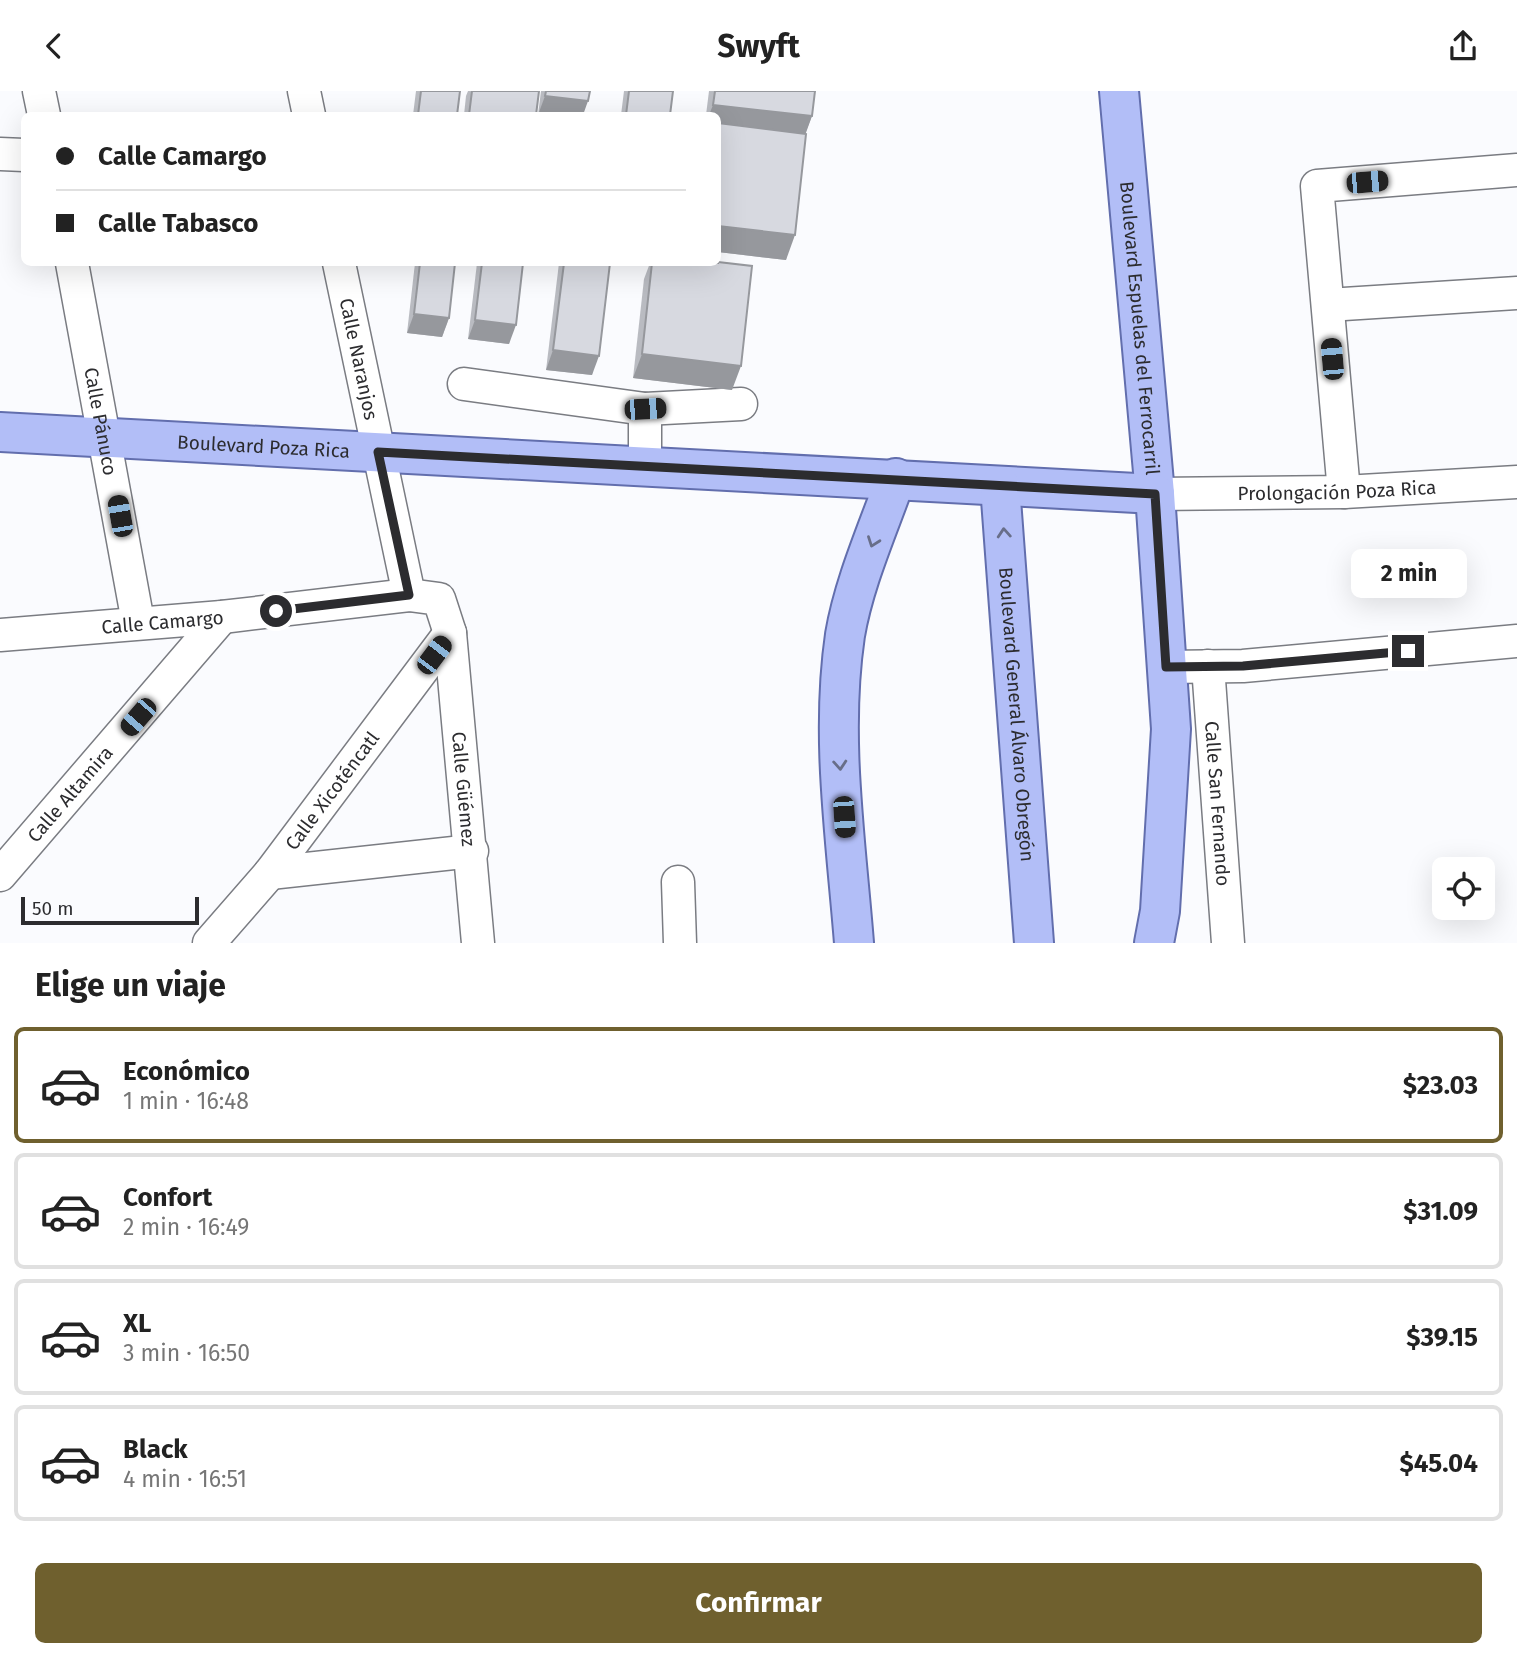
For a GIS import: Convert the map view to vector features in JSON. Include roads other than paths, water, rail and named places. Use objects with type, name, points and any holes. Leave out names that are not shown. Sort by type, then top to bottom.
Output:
[{"type":"main road","name":"Boulevard Espuelas del Ferrocarril","points":[[1119,91],[1155,494],[1171,729],[1160,911],[1154,943]]},
{"type":"main road","name":"Boulevard Poza Rica","points":[[0,432],[1155,494]]},
{"type":"main road","points":[[854,943],[836,716],[846,633],[862,576],[896,478]]},
{"type":"main road","name":"Boulevard General Álvaro Obregón","points":[[1000,486],[1034,943]]},
{"type":"street","points":[[39,91],[43,112]]},
{"type":"street","points":[[304,91],[308,112]]},
{"type":"street","points":[[0,154],[21,155]]},
{"type":"street","points":[[1344,492],[1317,186],[1517,170]]},
{"type":"street","name":"Calle Pánuco","points":[[73,266],[141,622]]},
{"type":"street","name":"Calle Naranjos","points":[[340,266],[409,595]]},
{"type":"street","points":[[1328,305],[1517,293]]},
{"type":"street","points":[[464,384],[645,409],[741,404]]},
{"type":"street","points":[[645,409],[645,467]]},
{"type":"street","name":"Prolongación Poza Rica","points":[[1155,494],[1517,487]]},
{"type":"street","points":[[409,595],[439,599],[450,633]]},
{"type":"street","name":"Calle Camargo","points":[[0,635],[222,617],[409,595]]},
{"type":"street","name":"Calle Altamira","points":[[0,875],[173,678],[222,617]]},
{"type":"street","points":[[141,622],[160,634],[170,652],[173,678]]},
{"type":"street","name":"Calle Güémez","points":[[450,633],[472,851],[478,943]]},
{"type":"street","name":"Calle Xicoténcatl","points":[[209,943],[270,873],[450,633]]},
{"type":"street","points":[[1166,667],[1243,666],[1517,641]]},
{"type":"street","name":"Calle San Fernando","points":[[1208,666],[1228,943]]},
{"type":"street","points":[[270,873],[472,851]]},
{"type":"street","points":[[678,881],[680,943]]}]
